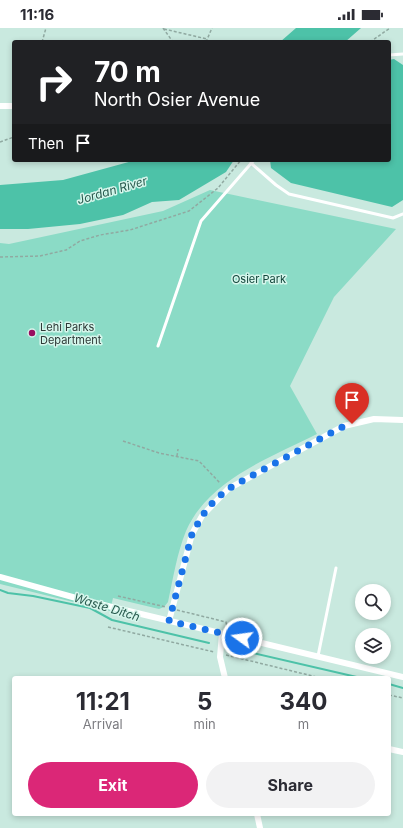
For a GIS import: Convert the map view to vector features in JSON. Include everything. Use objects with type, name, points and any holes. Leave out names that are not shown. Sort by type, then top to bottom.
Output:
[{"type":"street","points":[[0,106],[12,106]]},
{"type":"street","points":[[169,621],[192,534],[202,516],[228,489],[344,426],[374,419],[403,420]]},
{"type":"street","points":[[0,577],[169,621],[403,677]]},
{"type":"street","points":[[222,634],[220,657],[225,676]]},
{"type":"street","points":[[391,749],[403,752]]},
{"type":"street","points":[[257,816],[260,828]]},
{"type":"lane","points":[[391,55],[403,54]]},
{"type":"lane","points":[[158,346],[201,221],[251,163],[276,185],[289,194],[393,218],[403,214]]},
{"type":"lane","points":[[318,656],[336,568]]},
{"type":"path","points":[[43,40],[46,28]]},
{"type":"path","points":[[164,28],[207,39],[212,28]]},
{"type":"path","points":[[164,28],[172,40]]},
{"type":"path","points":[[373,40],[390,28]]},
{"type":"path","points":[[0,142],[12,139]]},
{"type":"path","points":[[0,257],[40,256],[66,250],[80,241],[100,235],[130,230],[189,211],[218,188],[239,162]]},
{"type":"path","points":[[123,441],[199,461],[220,483]]},
{"type":"path","points":[[178,449],[178,456]]},
{"type":"path","points":[[118,596],[164,607]]},
{"type":"path","points":[[181,611],[226,622]]},
{"type":"path","points":[[108,627],[213,652]]},
{"type":"path","points":[[227,655],[313,676]]},
{"type":"path","points":[[391,695],[403,698]]},
{"type":"green space","name":"Osier Park","points":[[210,190],[396,229],[334,297],[290,386],[317,434],[242,472],[210,497],[196,513],[186,531],[178,557],[168,602],[164,607],[159,609],[113,598],[110,611],[0,584],[0,243],[9,244],[163,211]]},
{"type":"water","points":[[296,28],[361,28],[347,40],[282,40]]},
{"type":"water","points":[[394,59],[403,65],[403,200],[392,207],[291,183],[271,168],[270,162],[391,162],[391,60]]},
{"type":"water","name":"Jordan River","points":[[129,162],[233,162],[226,172],[179,200],[152,202],[123,215],[80,224],[28,229],[0,229],[0,185],[63,180]]},
{"type":"waterway","name":"Waste Ditch","points":[[0,590],[8,593],[33,596],[90,608],[112,620],[209,643]]},
{"type":"waterway","name":"Waste Ditch","points":[[227,647],[352,676]]},
{"type":"waterway","name":"Waste Ditch","points":[[391,685],[403,688]]},
{"type":"place","name":"Lehi Parks Department","points":[[32,333]]},
{"type":"route","points":[[242,638],[169,621],[192,534],[202,516],[214,501],[228,489],[344,426],[352,424]]}]
